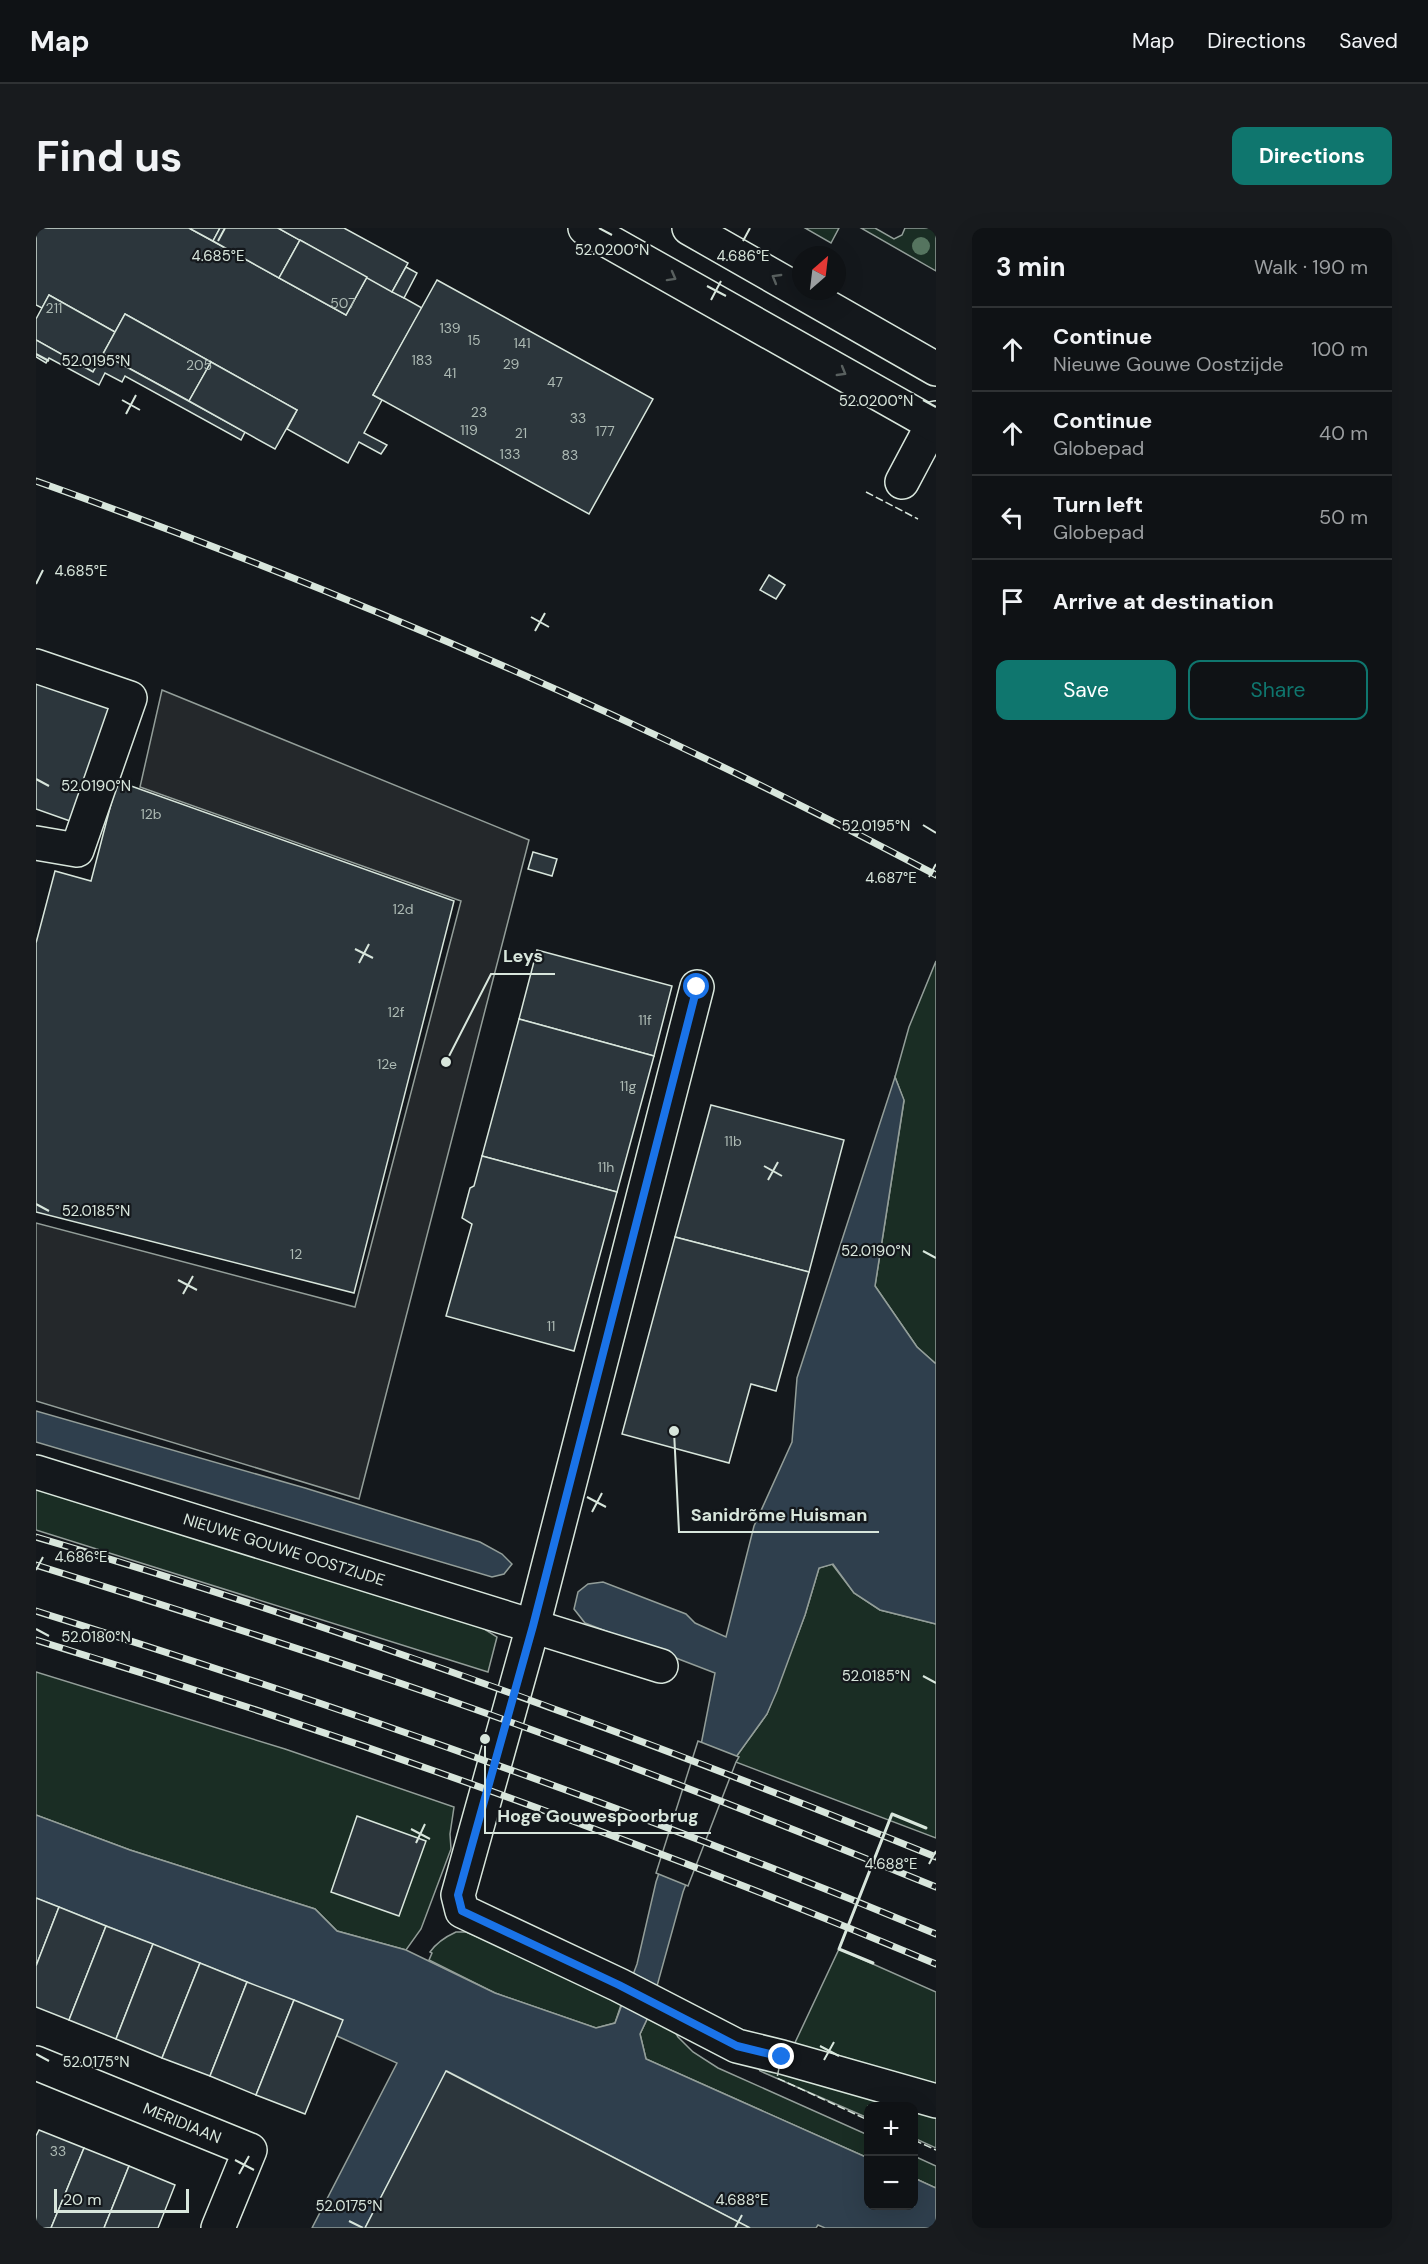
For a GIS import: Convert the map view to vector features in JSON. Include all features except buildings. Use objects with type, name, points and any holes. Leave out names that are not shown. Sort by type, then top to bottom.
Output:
[{"type":"street","points":[[585,228],[935,423],[902,482]]},
{"type":"street","points":[[689,228],[936,369]]},
{"type":"street","points":[[36,666],[130,698],[77,850],[36,843]]},
{"type":"street","points":[[697,987],[533,1626],[458,1895],[462,1911],[619,1985],[737,2046],[936,2102]]},
{"type":"street","name":"NIEUWE GOUWE OOSTZIJDE","points":[[36,1472],[660,1666]]},
{"type":"street","name":"MERIDIAAN","points":[[36,2063],[250,2150],[218,2228]]},
{"type":"green space","points":[[805,228],[839,228],[831,243]]},
{"type":"green space","points":[[861,228],[875,228],[894,239],[902,235],[905,228],[936,228],[936,271]]},
{"type":"green space","points":[[936,961],[936,1364],[917,1347],[875,1286],[904,1101],[895,1077],[909,1027]]},
{"type":"green space","points":[[36,1480],[478,1625],[497,1637],[488,1672],[36,1530]]},
{"type":"green space","points":[[832,1564],[854,1593],[880,1610],[936,1624],[936,1838],[733,1761],[767,1714],[805,1615],[819,1568]]},
{"type":"green space","points":[[36,1672],[285,1749],[454,1807],[450,1834],[451,1849],[421,1929],[406,1950],[337,1931],[315,1909],[130,1850],[36,1815]]},
{"type":"green space","points":[[456,1932],[466,1932],[605,1992],[622,2002],[615,2023],[596,2028],[495,1993],[429,1960],[432,1953],[430,1952],[435,1945]]},
{"type":"green space","points":[[839,1949],[936,1992],[936,2092],[792,2049]]},
{"type":"green space","points":[[649,2015],[668,2020],[678,2037],[693,2052],[718,2068],[864,2133],[864,2156],[646,2059],[640,2034]]},
{"type":"green space","points":[[755,2062],[903,2102],[864,2102],[864,2116],[760,2071]]},
{"type":"green space","points":[[918,2106],[936,2111],[936,2148],[918,2140]]},
{"type":"green space","points":[[918,2158],[936,2166],[936,2188],[918,2180]]},
{"type":"shaded area","points":[[162,690],[529,840],[359,1499],[36,1401],[36,1223],[355,1307],[461,901],[140,787]]},
{"type":"water","points":[[895,1077],[904,1100],[875,1286],[917,1347],[936,1364],[936,1624],[880,1610],[854,1593],[833,1564],[819,1568],[805,1615],[767,1714],[733,1761],[683,1892],[649,2015],[640,2034],[646,2059],[864,2156],[864,2210],[918,2210],[918,2180],[936,2188],[936,2228],[825,2228],[818,2225],[816,2228],[750,2228],[447,2071],[365,2228],[312,2228],[397,2063],[337,2036],[247,1982],[36,1898],[36,1815],[130,1850],[315,1909],[337,1931],[406,1950],[495,1993],[596,2028],[615,2023],[637,1964],[656,1882],[700,1750],[715,1673],[585,1623],[574,1609],[578,1592],[588,1584],[603,1582],[686,1614],[695,1623],[726,1637],[754,1526],[792,1442],[797,1378]]},
{"type":"water","points":[[36,1411],[305,1488],[480,1542],[502,1554],[512,1564],[504,1574],[492,1577],[36,1442]]},
{"type":"pier","points":[[698,1741],[739,1757],[688,1886],[656,1873]]},
{"type":"railway","points":[[36,481],[266,567],[493,662],[716,764],[936,875]]},
{"type":"railway","points":[[36,1537],[264,1608],[490,1685],[714,1769],[936,1857]]},
{"type":"railway","points":[[36,1565],[256,1635],[457,1703],[664,1779],[936,1887]]},
{"type":"railway","points":[[36,1611],[264,1684],[490,1762],[714,1845],[936,1934]]},
{"type":"railway","points":[[36,1640],[264,1713],[490,1791],[714,1875],[936,1964]]},
{"type":"fence","points":[[866,492],[918,519]]},
{"type":"fence","points":[[779,2068],[777,2078],[864,2118]]},
{"type":"fence","points":[[918,2142],[936,2150]]},
{"type":"wall","points":[[873,1963],[839,1949],[892,1814],[926,1828]]},
{"type":"place","name":"Leys","points":[[446,1062]]},
{"type":"place","name":"Sanidrõme Huisman","points":[[674,1431]]},
{"type":"place","name":"Hoge Gouwespoorbrug","points":[[485,1739]]},
{"type":"route","points":[[697,987],[533,1626],[458,1895],[462,1911],[619,1985],[737,2046],[782,2057]]}]
